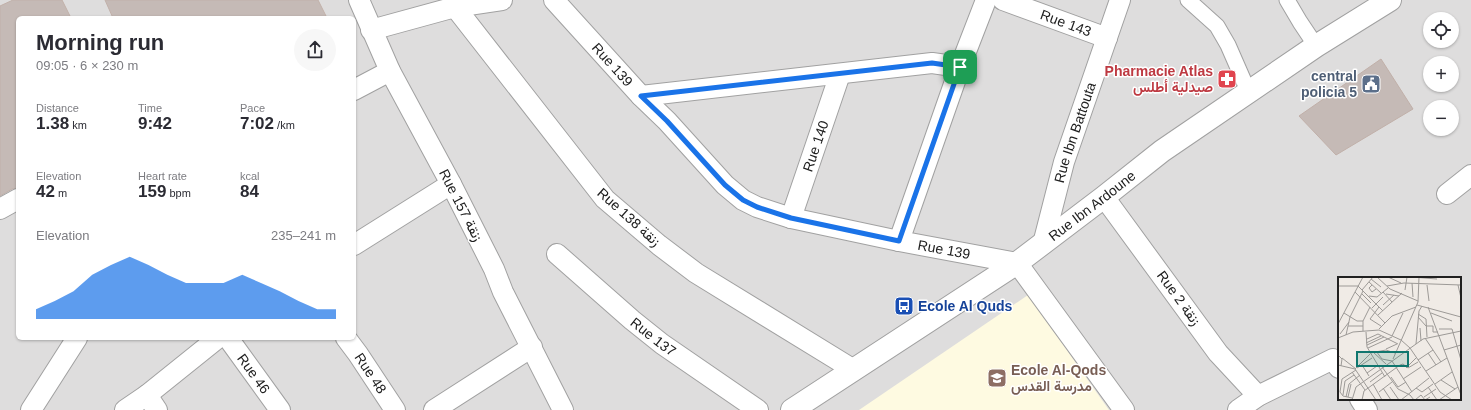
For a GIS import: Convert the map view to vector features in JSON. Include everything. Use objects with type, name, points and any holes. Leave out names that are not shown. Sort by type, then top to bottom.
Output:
[{"type":"street","name":"Rue 157 زنقة","points":[[358,0],[390,71],[451,184],[563,410]]},
{"type":"street","points":[[371,30],[455,7],[502,0]]},
{"type":"street","name":"Rue 139","points":[[554,0],[641,96],[667,121],[725,185],[743,200],[757,207],[791,218],[899,241],[1017,263]]},
{"type":"street","points":[[899,241],[960,67],[986,0]]},
{"type":"street","name":"Rue 143","points":[[1003,0],[1107,38]]},
{"type":"street","name":"Rue Ibn Battouta","points":[[1043,244],[1064,162],[1120,0]]},
{"type":"street","points":[[1188,0],[1217,26],[1228,45],[1249,92]]},
{"type":"street","points":[[1287,0],[1316,46]]},
{"type":"street","name":"Rue Ibn Ardoune","points":[[792,410],[1017,263],[1162,152],[1316,46],[1390,0]]},
{"type":"street","name":"Rue 138 زنقة","points":[[455,7],[605,199],[659,245],[696,273],[854,370]]},
{"type":"street","points":[[641,96],[932,63],[960,67]]},
{"type":"street","points":[[356,89],[390,71]]},
{"type":"street","name":"Rue 140","points":[[791,218],[840,74]]},
{"type":"street","points":[[1447,194],[1471,175]]},
{"type":"street","points":[[356,245],[451,184]]},
{"type":"street","name":"Rue 2 زنقة","points":[[1104,197],[1218,353],[1258,396]]},
{"type":"street","points":[[0,209],[16,201]]},
{"type":"street","name":"Rue 137","points":[[557,254],[632,320],[662,344],[758,410]]},
{"type":"street","points":[[1017,263],[1124,410]]},
{"type":"street","points":[[31,410],[76,340]]},
{"type":"street","points":[[125,410],[152,402],[216,340]]},
{"type":"street","name":"Rue 46","points":[[229,340],[280,410]]},
{"type":"street","name":"Rue 48","points":[[348,340],[394,410]]},
{"type":"street","points":[[434,410],[532,347]]},
{"type":"street","points":[[1238,410],[1258,396],[1336,363]]},
{"type":"street","points":[[1361,400],[1367,410]]},
{"type":"shaded area","points":[[0,0],[1471,0],[1471,410],[0,410]]},
{"type":"shaded area","name":"Ecole Al-Qods مدرسة القدس","points":[[1028,295],[1109,410],[859,410]]},
{"type":"building","points":[[13,0],[62,0],[70,16],[16,16],[16,188],[0,196],[0,6]]},
{"type":"building","points":[[105,0],[318,0],[326,16],[112,16]]},
{"type":"building","name":"central policia 5","points":[[1381,59],[1413,109],[1336,155],[1299,116]]},
{"type":"place","name":"Pharmacie Atlas صيدلية أطلس","points":[[1227,79]]},
{"type":"place","name":"central policia 5","points":[[1371,84]]},
{"type":"place","name":"Ecole Al Quds","points":[[904,306]]},
{"type":"place","name":"Ecole Al-Qods مدرسة القدس","points":[[997,378]]},
{"type":"route","points":[[932,63],[960,67],[899,241],[791,218],[757,207],[743,200],[725,185],[667,121],[641,96],[932,63]]}]
